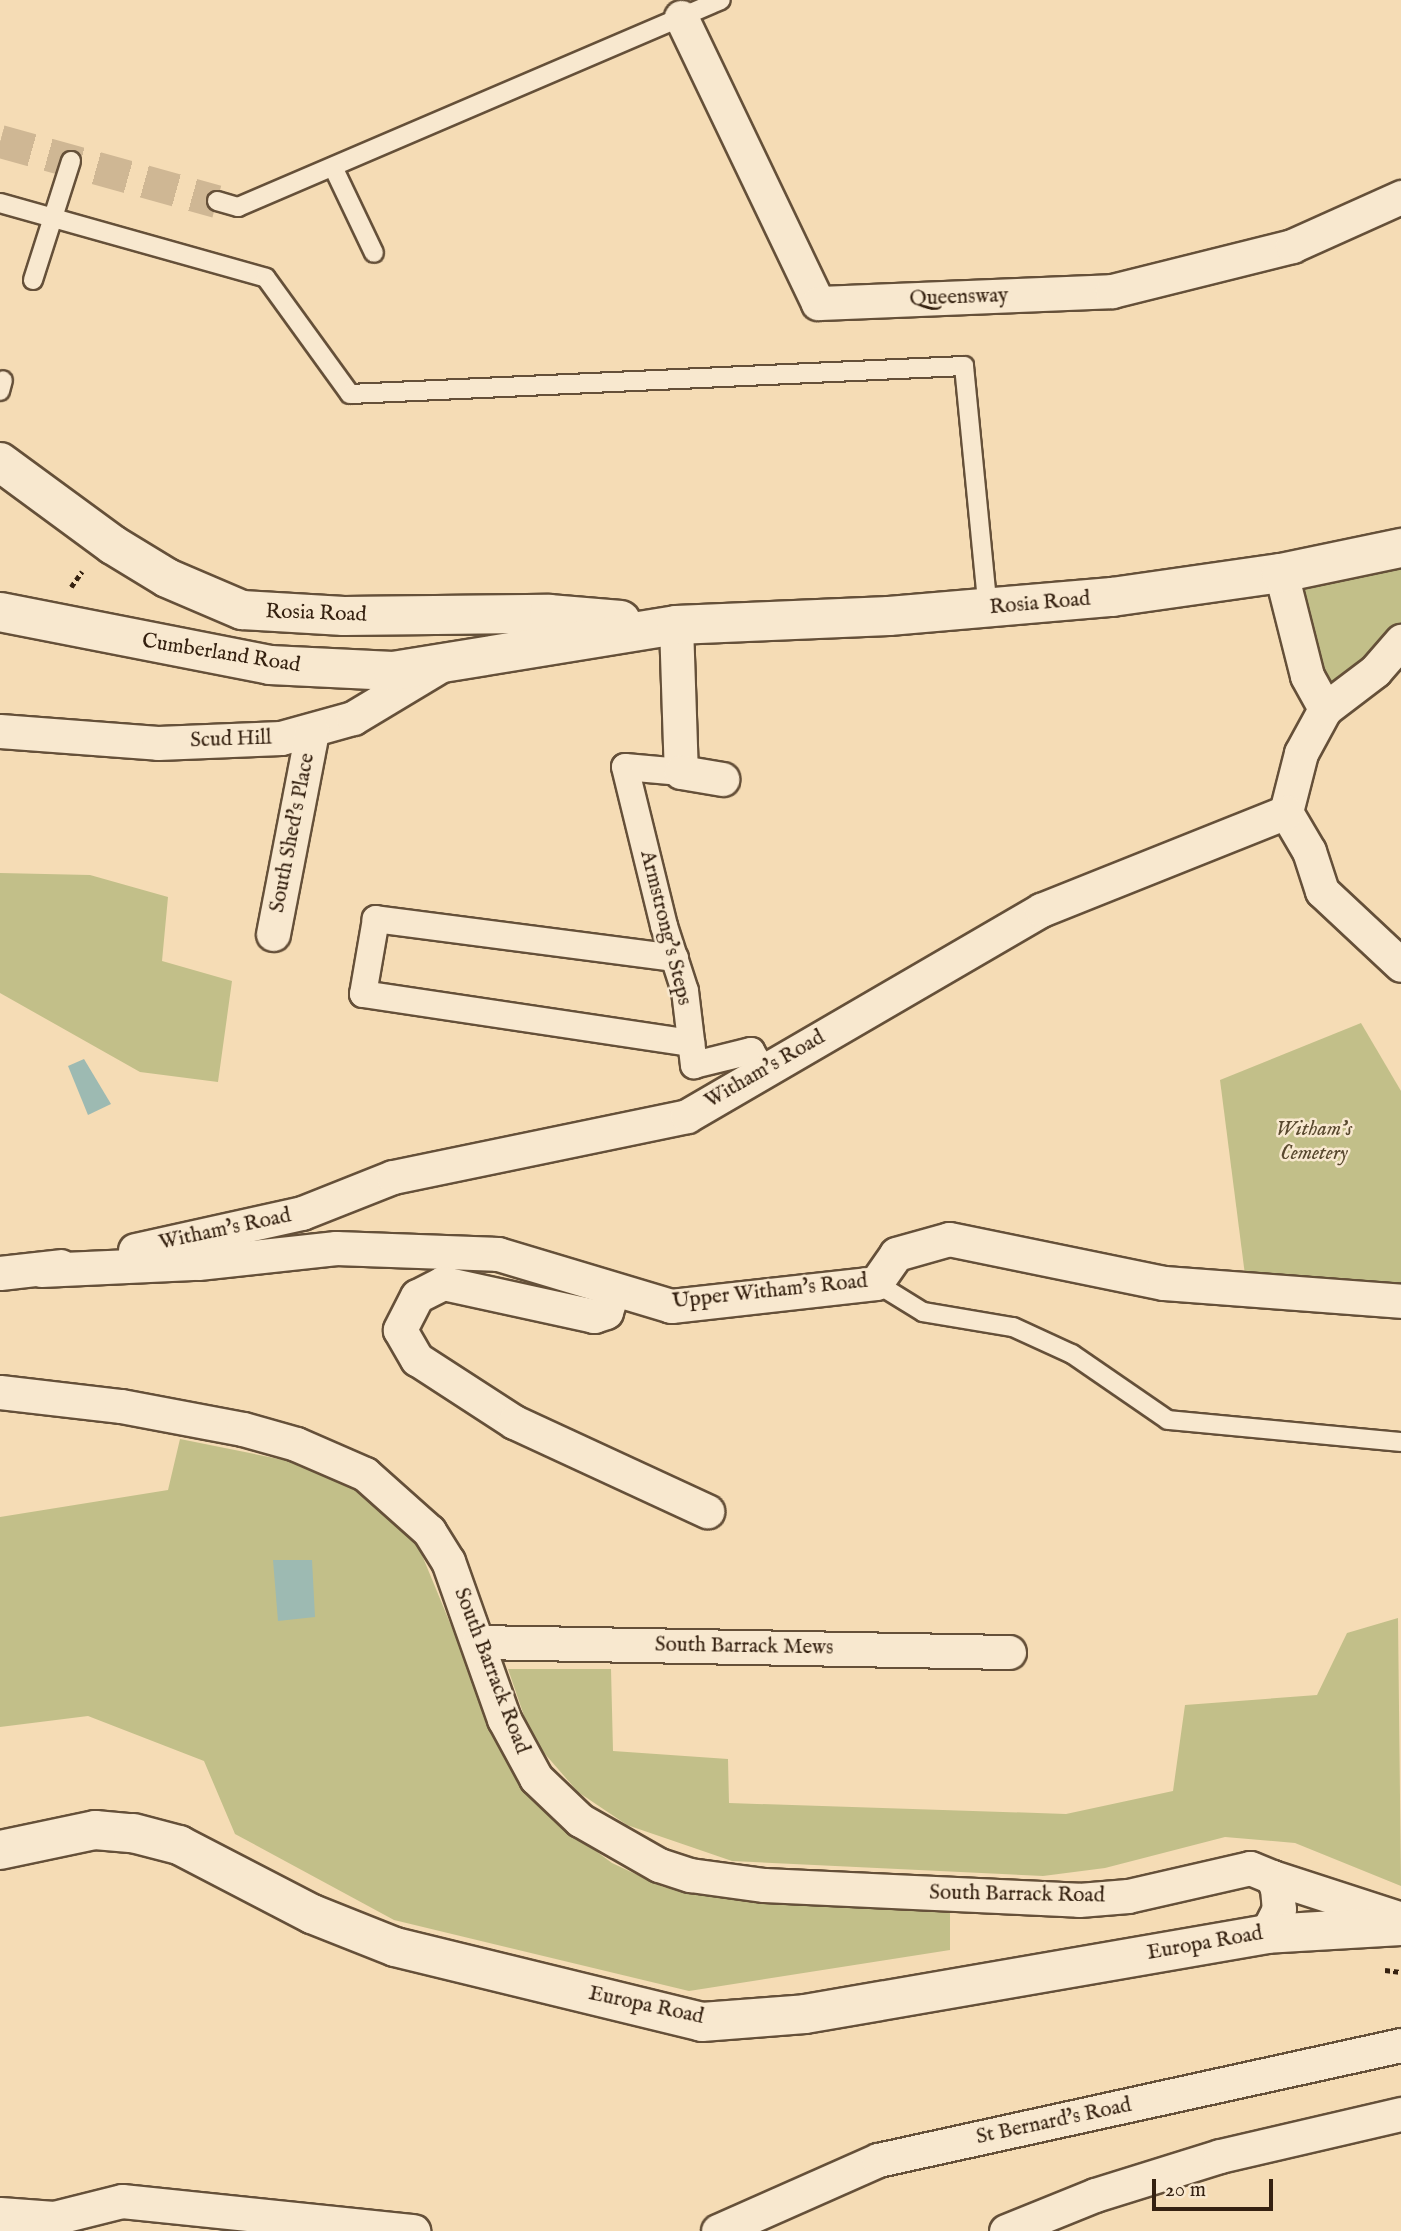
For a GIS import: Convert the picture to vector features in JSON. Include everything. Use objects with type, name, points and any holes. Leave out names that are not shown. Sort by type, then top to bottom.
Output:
[{"type":"main road","name":"Rosia Road","points":[[0,462],[105,538],[167,578],[242,610],[344,617],[549,614],[676,625]]},
{"type":"main road","name":"Rosia Road","points":[[444,663],[676,625],[988,609],[1280,573],[1401,548]]},
{"type":"main road","name":"Cumberland Road","points":[[0,612],[270,665],[354,671],[444,663]]},
{"type":"main road","name":"Europa Road","points":[[0,1850],[95,1830],[133,1833],[179,1845],[312,1914],[395,1947],[702,2022],[805,2014],[1266,1934],[1401,1926]]},
{"type":"street","name":"Queensway","points":[[681,17],[818,303],[1112,291],[1292,246],[1401,197]]},
{"type":"street","points":[[1280,573],[1307,676],[1325,709]]},
{"type":"street","points":[[676,625],[681,772],[722,779]]},
{"type":"street","points":[[1401,641],[1375,671],[1325,709],[1301,753],[1286,812],[1309,850],[1322,891],[1401,965]]},
{"type":"street","name":"Scud Hill","points":[[0,731],[158,743],[281,738],[312,732],[354,718],[444,663]]},
{"type":"street","name":"South Shed's Place","points":[[274,934],[312,732]]},
{"type":"street","name":"Armstrong's Steps","points":[[681,772],[625,766],[685,990],[691,1043]]},
{"type":"street","name":"Witham's Road","points":[[0,1273],[41,1270],[302,1213],[393,1177],[687,1116],[1041,910],[1286,812]]},
{"type":"street","points":[[675,958],[376,919],[363,995],[691,1043],[694,1065],[751,1051],[763,1070]]},
{"type":"street","name":"Upper Witham's Road","points":[[41,1270],[198,1263],[336,1248],[498,1254],[671,1306],[876,1283],[896,1254],[948,1239],[1164,1283],[1401,1301]]},
{"type":"street","points":[[613,1290],[606,1312],[594,1316],[443,1283],[417,1296],[400,1330],[416,1359],[514,1422],[707,1511]]},
{"type":"street","name":"South Barrack Road","points":[[0,1392],[121,1405],[243,1429],[296,1444],[365,1474],[429,1531],[448,1561],[504,1719],[536,1778],[556,1800],[613,1842],[690,1875],[764,1885],[1079,1900],[1165,1889],[1238,1869],[1261,1870],[1272,1877],[1401,1919]]},
{"type":"street","name":"South Barrack Mews","points":[[478,1642],[1009,1651]]},
{"type":"street","points":[[1266,1934],[1279,1909],[1272,1877]]},
{"type":"street","name":"St Bernard's Road","points":[[718,2231],[878,2160],[1401,2045]]},
{"type":"street","points":[[1006,2231],[1095,2194],[1220,2156],[1401,2114]]},
{"type":"street","points":[[0,2214],[54,2218],[122,2201],[413,2231]]},
{"type":"lane","points":[[217,201],[237,207],[721,0]]},
{"type":"lane","points":[[33,280],[71,161]]},
{"type":"lane","points":[[332,167],[374,253]]},
{"type":"lane","points":[[0,203],[266,278],[350,394],[964,366],[988,609]]},
{"type":"lane","points":[[876,1283],[923,1312],[1013,1327],[1072,1354],[1168,1420],[1401,1442]]},
{"type":"path","points":[[47,622],[105,538]]},
{"type":"green space","points":[[1401,561],[1401,623],[1391,637],[1327,685],[1313,654],[1296,585]]},
{"type":"green space","points":[[0,873],[90,875],[168,897],[162,961],[232,981],[218,1082],[140,1072],[0,993]]},
{"type":"green space","name":"Witham's Cemetery","points":[[1361,1023],[1401,1091],[1401,1287],[1245,1275],[1220,1080]]},
{"type":"green space","points":[[180,1439],[289,1461],[357,1490],[417,1543],[509,1766],[550,1817],[612,1863],[663,1887],[756,1902],[950,1909],[950,1950],[689,1991],[394,1920],[235,1834],[204,1761],[88,1716],[0,1727],[0,1517],[168,1490]]},
{"type":"green space","points":[[1398,1618],[1401,1886],[1295,1843],[1225,1837],[1105,1868],[1043,1876],[732,1861],[627,1825],[578,1792],[532,1739],[508,1669],[611,1669],[613,1751],[728,1759],[729,1803],[1066,1814],[1173,1791],[1185,1705],[1317,1695],[1347,1633]]},
{"type":"water","points":[[84,1059],[111,1104],[88,1115],[68,1066]]},
{"type":"water","points":[[273,1560],[312,1560],[315,1617],[278,1621]]},
{"type":"tunnel","points":[[0,141],[217,201]]}]
